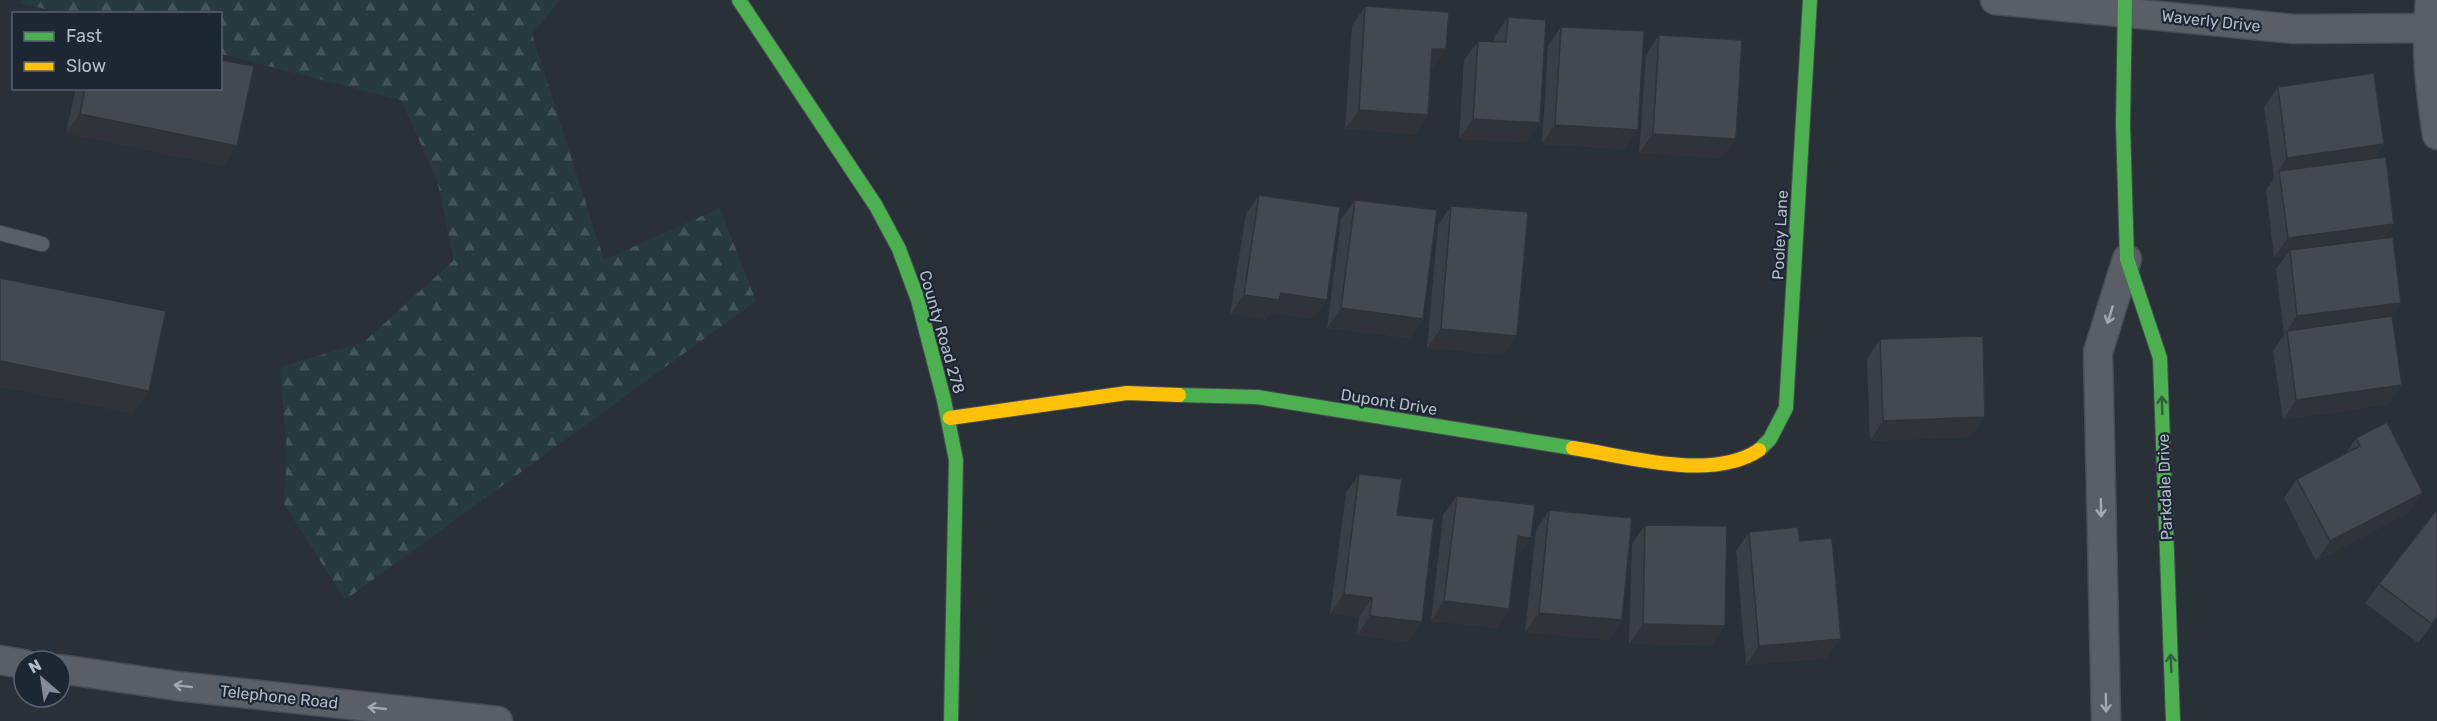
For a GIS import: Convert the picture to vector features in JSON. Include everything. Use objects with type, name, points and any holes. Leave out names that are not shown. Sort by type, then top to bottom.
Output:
[{"type":"street","name":"County Road 278","points":[[739,0],[850,166],[894,238],[924,318],[950,418],[956,460],[951,721]]},
{"type":"street","name":"Pooley Lane","points":[[1750,458],[1764,447],[1779,429],[1786,408],[1810,0]]},
{"type":"street","name":"Waverly Drive","points":[[1995,0],[2125,6],[2294,29],[2427,28]]},
{"type":"street","points":[[2430,0],[2427,28],[2431,93],[2437,135]]},
{"type":"street","name":"Parkdale Drive","points":[[2125,6],[2123,124],[2127,259],[2160,358],[2173,721]]},
{"type":"street","name":"Parkdale Drive","points":[[2106,721],[2098,352],[2127,259]]},
{"type":"street","name":"Dupont Drive","points":[[950,418],[1127,393],[1208,394],[1257,397],[1687,466],[1713,467],[1750,458]]},
{"type":"street","name":"Telephone Road","points":[[72,671],[177,686],[498,721]]},
{"type":"lane","points":[[0,233],[42,244]]},
{"type":"green space","points":[[22,0],[560,0],[532,34],[604,260],[720,208],[756,301],[345,600],[284,504],[287,451],[280,367],[364,342],[454,260],[437,180],[401,100],[222,54],[222,12],[57,12],[20,3]]},
{"type":"building","points":[[1365,6],[1449,12],[1446,49],[1432,49],[1428,115],[1359,110]]},
{"type":"building","points":[[1508,17],[1546,20],[1540,123],[1473,119],[1478,41],[1506,42]]},
{"type":"building","points":[[1561,27],[1644,31],[1638,130],[1555,125]]},
{"type":"building","points":[[1659,35],[1742,40],[1736,139],[1653,134]]},
{"type":"building","points":[[222,60],[254,66],[237,146],[80,114],[85,90],[222,90]]},
{"type":"building","points":[[2374,73],[2384,144],[2287,158],[2278,87]]},
{"type":"building","points":[[2386,157],[2394,224],[2288,238],[2279,171]]},
{"type":"building","points":[[1259,195],[1340,207],[1327,300],[1281,293],[1279,300],[1244,295]]},
{"type":"building","points":[[1355,200],[1437,210],[1423,319],[1341,308]]},
{"type":"building","points":[[1451,206],[1528,212],[1517,336],[1441,329]]},
{"type":"building","points":[[2393,237],[2401,303],[2297,316],[2290,250]]},
{"type":"building","points":[[0,278],[166,311],[149,391],[0,361]]},
{"type":"building","points":[[2392,316],[2402,385],[2296,400],[2287,331]]},
{"type":"building","points":[[1983,336],[1985,417],[1883,421],[1880,339]]},
{"type":"building","points":[[2387,422],[2423,493],[2330,541],[2297,479],[2360,446],[2356,438]]},
{"type":"building","points":[[1359,474],[1402,479],[1397,515],[1434,519],[1422,622],[1370,616],[1372,598],[1344,594]]},
{"type":"building","points":[[1457,496],[1535,505],[1531,538],[1518,536],[1509,609],[1444,601]]},
{"type":"building","points":[[2437,509],[2437,617],[2432,624],[2379,584]]},
{"type":"building","points":[[1549,510],[1632,518],[1622,620],[1539,613]]},
{"type":"building","points":[[1645,525],[1727,526],[1725,626],[1643,624]]},
{"type":"building","points":[[1798,527],[1800,541],[1832,538],[1841,639],[1759,646],[1749,532]]},
{"type":"traffic: fast","points":[[739,0],[876,206],[899,249],[918,300],[944,400],[956,460],[951,721]]},
{"type":"traffic: fast","points":[[1759,450],[1770,439],[1786,408],[1810,0]]},
{"type":"traffic: fast","points":[[2125,0],[2123,124],[2127,259],[2160,358],[2173,721]]},
{"type":"traffic: fast","points":[[1179,395],[1257,397],[1573,448]]},
{"type":"traffic: slow","points":[[950,418],[1127,393],[1179,395]]},
{"type":"traffic: slow","points":[[1573,448],[1643,461],[1693,466],[1739,459],[1759,450]]}]
